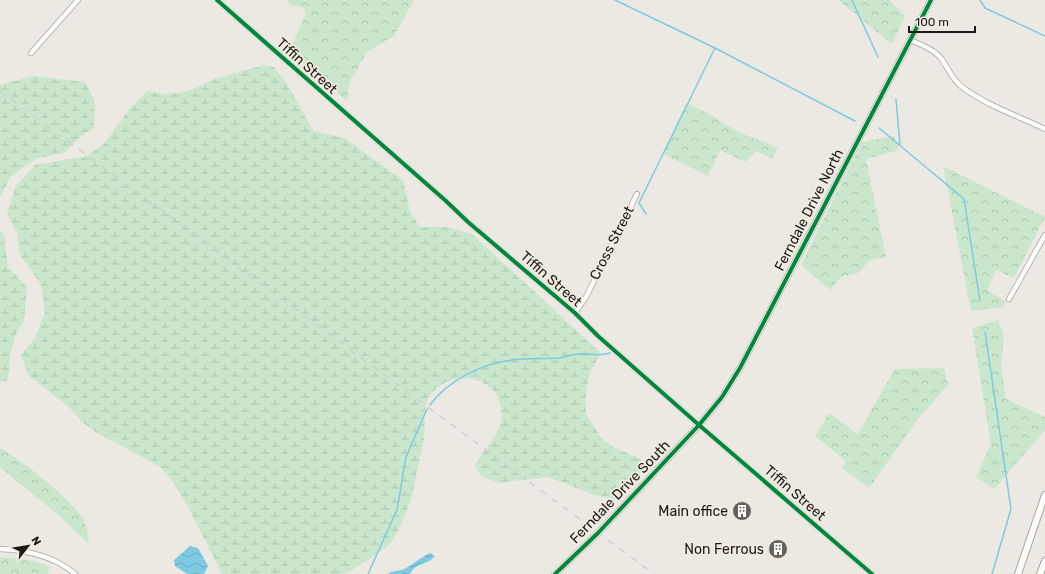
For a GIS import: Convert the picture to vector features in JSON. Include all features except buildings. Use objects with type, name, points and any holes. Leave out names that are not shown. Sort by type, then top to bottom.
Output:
[{"type":"highway","points":[[1018,574],[1045,495]]},
{"type":"highway","points":[[1040,574],[1045,561]]},
{"type":"main road","name":"Ferndale Drive North","points":[[699,425],[722,397],[740,368],[931,0]]},
{"type":"main road","name":"Ferndale Drive South","points":[[555,574],[598,533],[699,425]]},
{"type":"street","points":[[32,53],[78,0]]},
{"type":"street","name":"Tiffin Street","points":[[217,0],[468,222],[575,313],[699,425],[872,574]]},
{"type":"street","points":[[910,40],[934,51],[943,60],[949,74],[960,85],[973,94],[1045,129]]},
{"type":"street","name":"Cross Street","points":[[575,313],[586,297],[637,194]]},
{"type":"street","points":[[1009,299],[1045,235]]},
{"type":"street","points":[[0,549],[37,554],[51,558],[63,564],[75,574]]},
{"type":"green space","points":[[286,0],[414,0],[394,36],[367,52],[349,83],[347,101],[289,52],[306,13],[303,7],[291,6]]},
{"type":"green space","points":[[838,0],[889,0],[905,16],[892,44]]},
{"type":"green space","points":[[264,65],[274,67],[289,87],[313,131],[344,138],[403,180],[410,210],[419,227],[446,227],[472,234],[601,353],[590,372],[585,400],[586,414],[602,439],[615,448],[641,459],[645,466],[635,480],[613,499],[597,496],[548,477],[498,483],[481,476],[475,466],[494,438],[500,426],[500,405],[496,394],[488,386],[478,380],[466,378],[454,380],[442,384],[428,398],[425,411],[424,439],[412,496],[396,535],[385,548],[343,574],[222,574],[187,505],[174,483],[160,467],[94,431],[81,421],[69,407],[29,376],[21,355],[35,338],[45,312],[41,285],[19,253],[18,235],[7,213],[16,186],[35,165],[87,156],[104,144],[131,107],[147,91],[164,94],[186,92],[215,79]]},
{"type":"green space","points":[[33,76],[85,82],[95,102],[94,128],[80,137],[64,153],[38,158],[11,176],[0,197],[0,85]]},
{"type":"green space","points":[[686,103],[741,133],[778,148],[772,159],[756,151],[745,162],[720,150],[708,176],[663,154]]},
{"type":"green space","points":[[894,136],[899,150],[866,159],[886,257],[870,260],[858,273],[841,277],[830,290],[801,265],[862,142]]},
{"type":"green space","points":[[943,166],[1045,217],[1014,278],[996,270],[987,290],[1005,301],[1003,307],[971,311]]},
{"type":"green space","points":[[0,230],[4,235],[8,267],[27,287],[24,321],[15,336],[10,356],[8,381],[0,382]]},
{"type":"green space","points":[[998,320],[1004,335],[1001,366],[1006,399],[1045,417],[1045,430],[994,489],[976,477],[991,444],[972,328]]},
{"type":"green space","points":[[944,368],[948,385],[918,419],[869,488],[842,468],[846,461],[815,436],[829,413],[858,434],[895,369]]},
{"type":"green space","points":[[0,448],[20,461],[66,499],[82,517],[88,534],[89,544],[57,514],[0,467]]},
{"type":"green space","points":[[0,557],[29,560],[50,566],[48,574],[0,574]]},
{"type":"water","points":[[190,546],[198,548],[208,566],[204,574],[187,574],[175,566],[174,560]]},
{"type":"water","points":[[430,553],[435,556],[429,561],[415,567],[410,574],[388,574],[412,565]]},
{"type":"waterway","points":[[615,0],[715,48],[855,121]]},
{"type":"waterway","points":[[852,0],[878,57]]},
{"type":"waterway","points":[[980,0],[985,8],[1045,36]]},
{"type":"waterway","points":[[646,214],[639,203],[715,48]]},
{"type":"waterway","points":[[896,99],[900,145]]},
{"type":"waterway","points":[[879,128],[964,199],[980,301]]},
{"type":"waterway","points":[[985,332],[1011,509],[992,574]]},
{"type":"waterway","points":[[430,405],[437,396],[456,381],[489,365],[518,359],[559,358],[577,354],[602,355],[610,353]]},
{"type":"waterway","points":[[368,574],[397,510],[406,457],[427,409]]},
{"type":"railway","points":[[0,91],[654,574]]},
{"type":"cycle path","points":[[217,0],[468,222],[575,313],[598,336],[699,425],[872,574]]},
{"type":"cycle path","points":[[555,574],[598,533],[699,425],[722,397],[740,368],[931,0]]},
{"type":"place","name":"Main office","points":[[742,511]]},
{"type":"place","name":"Non Ferrous","points":[[778,549]]}]
